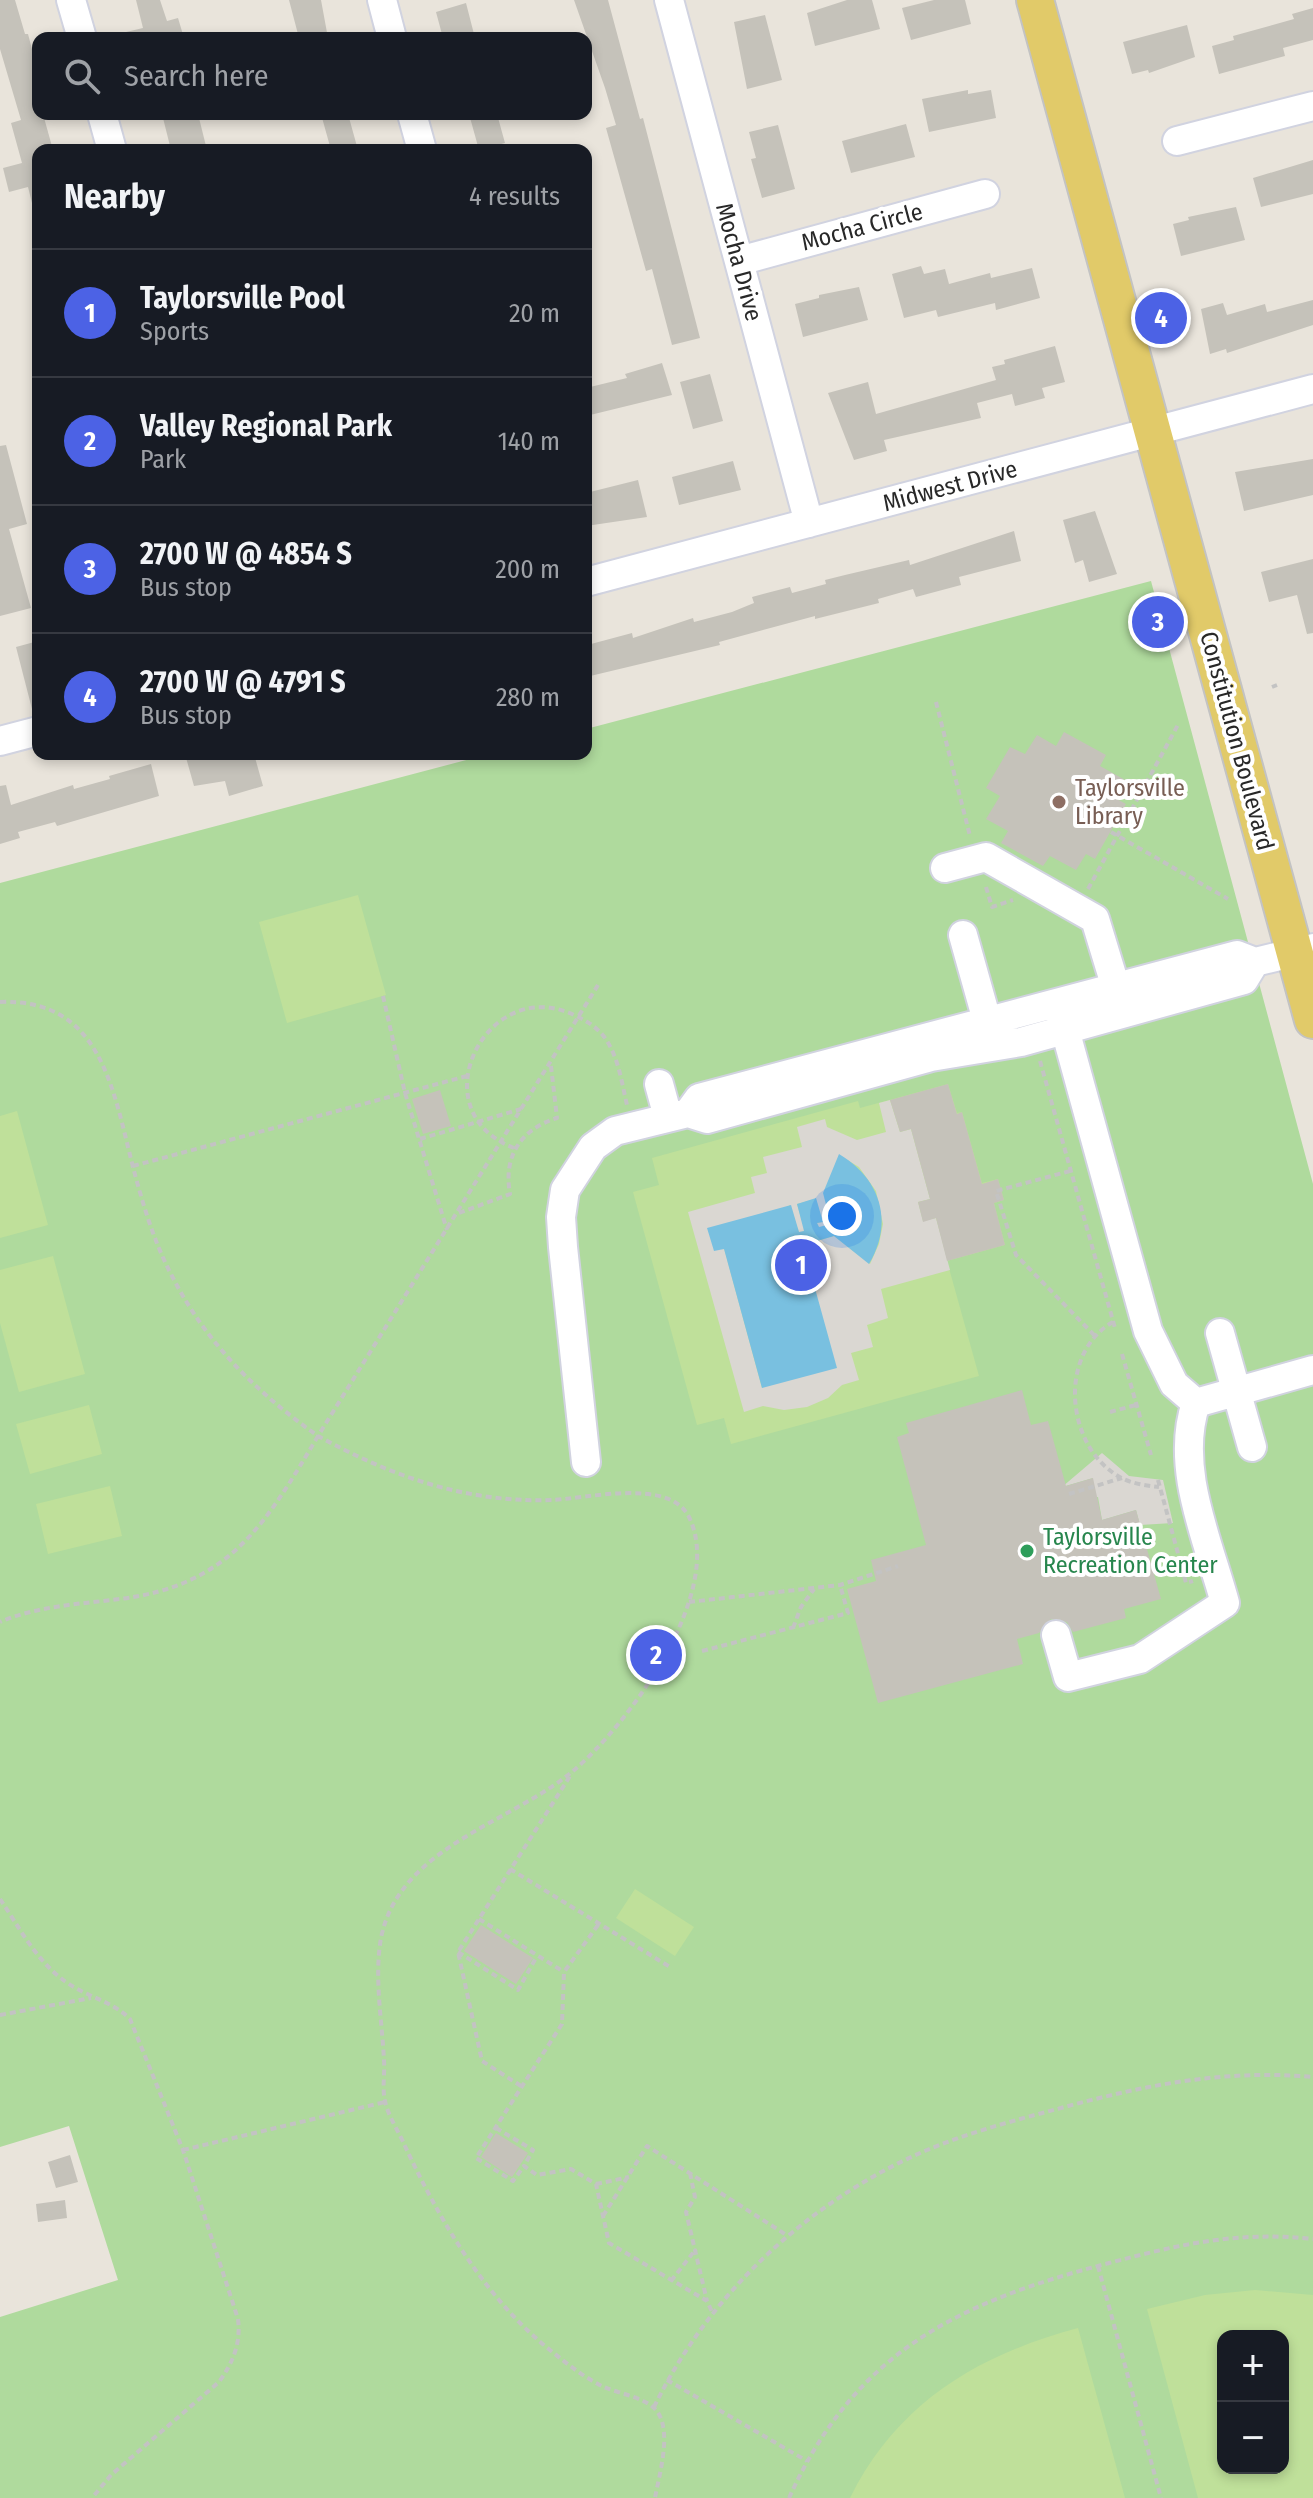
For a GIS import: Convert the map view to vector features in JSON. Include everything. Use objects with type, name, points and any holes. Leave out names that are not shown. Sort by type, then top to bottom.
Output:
[{"type":"main road","name":"Constitution Boulevard","points":[[1035,0],[1153,433],[1304,950],[1313,1020]]},
{"type":"street","points":[[71,0],[80,32]]},
{"type":"street","points":[[382,0],[390,32]]},
{"type":"street","name":"Mocha Drive","points":[[669,0],[809,523]]},
{"type":"street","points":[[1177,141],[1313,106]]},
{"type":"street","points":[[104,120],[110,144]]},
{"type":"street","points":[[414,120],[420,144]]},
{"type":"street","name":"Mocha Circle","points":[[739,261],[985,194]]},
{"type":"street","name":"Midwest Drive","points":[[592,580],[1313,389]]},
{"type":"street","points":[[0,741],[32,733]]},
{"type":"street","points":[[945,868],[986,857],[1095,919],[1116,988]]},
{"type":"street","points":[[963,935],[991,1036]]},
{"type":"street","points":[[1061,1017],[1116,988],[1237,955],[1255,962],[1304,950]]},
{"type":"street","points":[[586,1462],[561,1204],[580,1162],[603,1139],[632,1124],[678,1115],[699,1098],[991,1036],[1061,1017],[1244,980],[1255,962]]},
{"type":"street","points":[[1061,1017],[1148,1331],[1174,1384],[1196,1403]]},
{"type":"street","points":[[659,1084],[678,1115]]},
{"type":"street","points":[[1220,1333],[1252,1447]]},
{"type":"street","points":[[1196,1403],[1313,1370]]},
{"type":"street","points":[[1056,1635],[1068,1677],[1140,1659],[1225,1603],[1186,1459],[1188,1426],[1196,1403]]},
{"type":"path","points":[[936,702],[976,860],[992,907],[1013,900],[1025,908]]},
{"type":"path","points":[[1078,909],[1179,723]]},
{"type":"path","points":[[1111,832],[1228,899]]},
{"type":"path","points":[[0,1622],[47,1609],[162,1592],[202,1577],[239,1548],[259,1525],[318,1436],[598,985]]},
{"type":"path","points":[[383,996],[405,1093],[447,1230]]},
{"type":"path","points":[[0,1002],[49,1007],[71,1020],[94,1045],[108,1075],[157,1246],[200,1322],[249,1381],[318,1436],[390,1472],[481,1496],[552,1500],[637,1493],[668,1499],[686,1512],[694,1531],[696,1561],[689,1602],[664,1660],[646,1689],[573,1771],[458,1952],[482,2061],[521,2086]]},
{"type":"path","points":[[514,1148],[501,1143],[477,1122],[468,1100],[467,1076],[478,1043],[500,1021],[516,1012],[553,1008],[580,1018],[599,1031],[610,1047],[629,1111]]},
{"type":"path","points":[[1039,1057],[1115,1328]]},
{"type":"path","points":[[457,1214],[510,1194],[508,1175],[514,1148],[529,1131],[557,1118],[550,1063]]},
{"type":"path","points":[[133,1166],[467,1076]]},
{"type":"path","points":[[420,1139],[522,1108]]},
{"type":"path","points":[[1070,1171],[996,1191],[1016,1255],[1095,1336]]},
{"type":"path","points":[[1113,1322],[1095,1336],[1083,1353],[1075,1381],[1079,1420],[1097,1458],[1122,1478],[1159,1487]]},
{"type":"path","points":[[1122,1354],[1151,1455]]},
{"type":"path","points":[[1110,1412],[1136,1405]]},
{"type":"path","points":[[1079,1420],[1086,1418]]},
{"type":"path","points":[[1069,1494],[1122,1478]]},
{"type":"path","points":[[1158,1480],[1186,1583],[1203,1578]]},
{"type":"path","points":[[689,1602],[840,1585],[898,1566]]},
{"type":"path","points":[[702,1651],[848,1613],[840,1585]]},
{"type":"path","points":[[793,1628],[801,1607],[814,1589]]},
{"type":"path","points":[[573,1771],[455,1845],[421,1871],[398,1898],[382,1935],[378,1970],[385,2102],[434,2204],[511,2313],[572,2368],[602,2386],[654,2407],[660,2417],[663,2451],[655,2498]]},
{"type":"path","points":[[510,1869],[670,1967]]},
{"type":"path","points":[[0,1899],[39,1956],[63,1981],[91,1998],[120,2009],[130,2019],[183,2150],[236,2303],[238,2342],[231,2364],[219,2382],[111,2475],[92,2498]]},
{"type":"path","points":[[479,1919],[564,1972]]},
{"type":"path","points":[[496,2128],[533,2150],[513,2181],[476,2158],[564,2020],[564,1972],[598,1925]]},
{"type":"path","points":[[458,1952],[518,1990],[537,1956]]},
{"type":"path","points":[[0,2015],[91,1998]]},
{"type":"path","points":[[654,2407],[667,2380],[713,2314],[759,2261],[820,2210],[891,2167],[985,2129],[1174,2080],[1251,2074],[1313,2077]]},
{"type":"path","points":[[183,2150],[385,2102]]},
{"type":"path","points":[[603,2216],[647,2146],[788,2236]]},
{"type":"path","points":[[524,2166],[537,2175],[571,2169],[596,2184],[629,2176]]},
{"type":"path","points":[[690,2173],[695,2197],[686,2212],[707,2301],[713,2314]]},
{"type":"path","points":[[596,2184],[609,2243],[707,2301]]},
{"type":"path","points":[[789,2498],[807,2461],[860,2388],[885,2364],[930,2331],[988,2300],[1098,2266],[1220,2237],[1313,2239]]},
{"type":"path","points":[[671,2281],[696,2249]]},
{"type":"path","points":[[1098,2266],[1161,2498]]},
{"type":"path","points":[[667,2380],[807,2461]]},
{"type":"green space","points":[[1151,581],[1313,1184],[1313,2498],[0,2498],[0,2317],[118,2280],[69,2126],[0,2147],[0,883],[466,760],[592,760],[592,727]]},
{"type":"green space","points":[[358,895],[386,995],[287,1023],[259,922]]},
{"type":"green space","points":[[948,1084],[957,1113],[962,1112],[982,1183],[998,1179],[1004,1200],[994,1203],[1005,1245],[947,1261],[979,1376],[731,1444],[724,1418],[697,1425],[633,1192],[659,1185],[652,1158],[858,1101],[860,1108]]},
{"type":"green space","points":[[17,1111],[48,1225],[0,1238],[0,1116]]},
{"type":"green space","points":[[53,1256],[85,1374],[19,1392],[0,1323],[0,1270]]},
{"type":"green space","points":[[89,1405],[102,1454],[30,1474],[16,1424]]},
{"type":"green space","points":[[110,1486],[122,1536],[48,1554],[36,1504]]},
{"type":"green space","points":[[635,1889],[694,1927],[675,1956],[616,1918]]},
{"type":"green space","points":[[1255,2290],[1313,2295],[1313,2498],[1198,2498],[1147,2309],[1205,2295]]},
{"type":"green space","points":[[1078,2328],[1125,2498],[850,2498],[869,2464],[892,2435],[944,2387],[1007,2352]]},
{"type":"shaded area","points":[[890,1100],[900,1132],[911,1129],[930,1199],[918,1202],[923,1221],[936,1218],[950,1270],[881,1289],[888,1318],[867,1325],[873,1347],[851,1353],[859,1380],[842,1385],[828,1398],[807,1407],[784,1410],[763,1406],[744,1412],[688,1212],[755,1193],[751,1177],[767,1173],[763,1157],[802,1147],[797,1127],[825,1119],[827,1127],[857,1140],[886,1132],[879,1103]],"holes":[[[839,1155],[859,1167],[876,1191],[883,1224],[879,1244],[870,1264],[834,1236],[803,1245],[762,1388],[724,1248],[790,1205],[799,1233],[805,1231],[797,1204],[816,1199],[822,1222],[817,1223],[819,1228],[831,1224]]]},
{"type":"shaded area","points":[[1102,1453],[1129,1476],[1163,1480],[1173,1523],[1140,1525],[1136,1510],[1102,1520],[1098,1497],[1079,1499],[1093,1478],[1062,1487]]},
{"type":"water","points":[[839,1154],[865,1176],[874,1189],[882,1217],[877,1248],[869,1264],[834,1236],[803,1245],[837,1368],[762,1388],[724,1249],[714,1251],[707,1228],[791,1205],[799,1232],[804,1231],[797,1204],[816,1198],[823,1222],[817,1223],[819,1227],[831,1224],[823,1193]]},
{"type":"building","points":[[0,0],[15,0],[32,49],[32,120],[45,120],[51,144],[32,144],[32,203],[28,187],[9,192],[3,168],[22,163],[11,123],[21,120],[0,49]]},
{"type":"building","points":[[136,0],[160,0],[167,21],[178,18],[182,32],[126,32],[143,28]]},
{"type":"building","points":[[289,0],[321,0],[327,32],[297,32]]},
{"type":"building","points":[[574,0],[608,0],[640,119],[643,118],[700,338],[672,345],[652,269],[646,271],[606,128],[616,125],[592,51],[592,32],[585,32]]},
{"type":"building","points":[[847,0],[872,0],[880,29],[815,46],[807,13]]},
{"type":"building","points":[[934,0],[965,0],[971,24],[911,40],[902,8]]},
{"type":"building","points":[[466,3],[473,32],[441,32],[436,12]]},
{"type":"building","points":[[1313,8],[1313,40],[1283,48],[1285,56],[1219,74],[1212,46],[1234,40],[1233,36],[1294,19],[1292,14]]},
{"type":"building","points":[[765,15],[782,80],[747,89],[734,22]]},
{"type":"building","points":[[1187,25],[1195,57],[1149,73],[1148,70],[1132,74],[1123,42]]},
{"type":"building","points":[[968,90],[968,94],[991,90],[996,118],[929,132],[922,99]]},
{"type":"building","points":[[164,120],[200,120],[206,144],[170,144]]},
{"type":"building","points":[[323,120],[350,120],[356,144],[329,144]]},
{"type":"building","points":[[471,120],[499,120],[505,143],[477,144]]},
{"type":"building","points":[[906,124],[915,157],[851,173],[842,141]]},
{"type":"building","points":[[778,125],[795,189],[762,198],[751,159],[756,158],[749,132]]},
{"type":"building","points":[[1313,160],[1313,194],[1261,207],[1253,178]]},
{"type":"building","points":[[1236,207],[1245,240],[1181,256],[1173,224],[1189,220],[1188,217]]},
{"type":"building","points":[[921,266],[924,274],[945,269],[949,284],[990,273],[991,278],[1032,268],[1040,298],[996,310],[995,303],[938,317],[936,310],[904,318],[892,274]]},
{"type":"building","points":[[859,287],[868,320],[803,337],[795,304],[819,298],[819,295]]},
{"type":"building","points":[[1313,300],[1313,325],[1227,353],[1226,349],[1210,354],[1201,309],[1223,303],[1227,315],[1265,304],[1267,312]]},
{"type":"building","points":[[1055,346],[1065,382],[1042,388],[1045,398],[1015,406],[1012,394],[977,403],[981,418],[884,440],[887,451],[854,460],[828,393],[868,382],[876,414],[996,380],[992,367],[1005,364],[1004,360]]},
{"type":"building","points":[[662,363],[672,395],[592,415],[592,387],[627,378],[625,374]]},
{"type":"building","points":[[710,374],[723,421],[693,429],[680,382]]},
{"type":"building","points":[[6,445],[27,524],[9,529],[31,608],[0,616],[0,446]]},
{"type":"building","points":[[1313,459],[1313,495],[1244,511],[1235,472]]},
{"type":"building","points":[[733,461],[741,490],[679,505],[672,477]]},
{"type":"building","points":[[638,480],[647,517],[592,525],[592,492]]},
{"type":"building","points":[[1095,511],[1117,574],[1089,582],[1083,560],[1075,563],[1063,520]]},
{"type":"building","points":[[1014,531],[1021,561],[959,577],[961,585],[916,597],[913,589],[878,599],[879,603],[815,619],[815,616],[719,642],[720,645],[592,676],[592,644],[632,633],[633,638],[693,618],[694,622],[732,612],[754,603],[752,597],[790,587],[792,593],[826,584],[825,580],[845,575],[909,560],[910,565]]},
{"type":"building","points":[[1313,559],[1313,633],[1307,634],[1297,595],[1269,602],[1261,572]]},
{"type":"building","points":[[32,643],[32,709],[16,647]]},
{"type":"building","name":"Taylorsville Library","points":[[1064,732],[1106,755],[1100,766],[1127,781],[1117,799],[1126,804],[1095,859],[1086,854],[1076,870],[1050,856],[1043,866],[1001,843],[1008,831],[986,819],[1000,796],[986,788],[1010,747],[1025,754],[1037,735],[1056,746]]},
{"type":"building","points":[[187,760],[256,760],[263,786],[229,796],[225,781],[194,786]]},
{"type":"building","points":[[151,764],[159,796],[57,826],[55,822],[18,832],[20,838],[0,844],[0,786],[6,785],[11,805],[73,785],[74,789],[110,779],[109,776]]},
{"type":"building","points":[[948,1084],[957,1114],[962,1112],[982,1184],[998,1179],[1004,1200],[994,1203],[1005,1245],[947,1261],[936,1218],[923,1222],[918,1202],[930,1199],[911,1129],[900,1132],[890,1100]]},
{"type":"building","points":[[440,1090],[451,1126],[423,1134],[412,1099]]},
{"type":"building","name":"Taylorsville Recreation Center","points":[[1022,1390],[1031,1425],[1048,1421],[1066,1486],[1093,1478],[1102,1520],[1136,1510],[1161,1599],[1124,1609],[1126,1618],[1073,1632],[1067,1622],[1051,1619],[1039,1633],[1017,1639],[1023,1664],[878,1703],[847,1589],[876,1581],[871,1560],[926,1545],[897,1437],[909,1433],[906,1423]]},
{"type":"building","points":[[481,1925],[533,1958],[516,1984],[464,1951]]},
{"type":"building","points":[[496,2133],[528,2153],[512,2177],[481,2157]]},
{"type":"building","points":[[70,2155],[78,2182],[56,2188],[48,2162]]},
{"type":"building","points":[[65,2200],[67,2218],[38,2222],[36,2204]]},
{"type":"place","name":"2700 W @ 4791 S","points":[[1161,318]]},
{"type":"place","name":"2700 W @ 4854 S","points":[[1158,622]]},
{"type":"place","name":"Taylorsville Library","points":[[1059,802]]},
{"type":"place","name":"Taylorsville Pool","points":[[801,1265]]},
{"type":"place","name":"Taylorsville Recreation Center","points":[[1027,1551]]},
{"type":"place","name":"Valley Regional Park","points":[[656,1655]]}]
